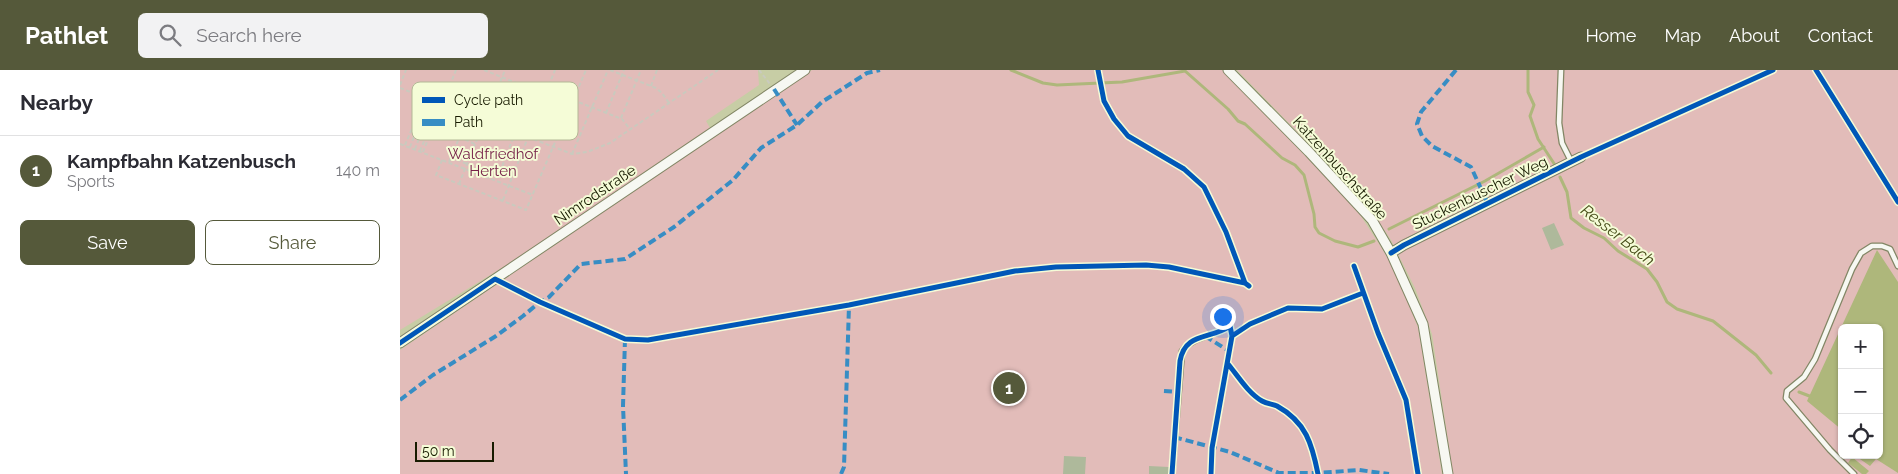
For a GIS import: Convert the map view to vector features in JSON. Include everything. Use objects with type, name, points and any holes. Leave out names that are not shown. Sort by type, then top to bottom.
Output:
[{"type":"street","name":"Nimrodstraße","points":[[400,343],[612,202],[774,89],[805,70]]},
{"type":"street","name":"Katzenbuschstraße","points":[[1228,70],[1309,152],[1372,220],[1391,253],[1423,324],[1448,474]]},
{"type":"street","name":"Stuckenbuscher Weg","points":[[1391,253],[1581,158]]},
{"type":"lane","points":[[1561,70],[1559,123],[1562,143],[1571,162]]},
{"type":"lane","points":[[1854,474],[1830,450],[1786,398],[1787,391],[1804,377],[1815,359],[1852,269],[1861,253],[1872,246],[1882,246],[1898,253]]},
{"type":"lane","points":[[1890,249],[1898,266]]},
{"type":"lane","points":[[1172,474],[1182,351],[1192,340],[1223,331],[1230,326]]},
{"type":"path","points":[[406,70],[400,86],[412,91]]},
{"type":"path","points":[[451,82],[456,70]]},
{"type":"path","points":[[484,70],[514,82]]},
{"type":"path","points":[[500,82],[505,70]]},
{"type":"path","points":[[550,82],[555,70]]},
{"type":"path","points":[[578,86],[584,70]]},
{"type":"path","points":[[578,140],[609,70],[651,86],[662,93],[669,103]]},
{"type":"path","points":[[606,113],[624,70]]},
{"type":"path","points":[[621,118],[641,70]]},
{"type":"path","points":[[651,86],[657,70]]},
{"type":"path","points":[[709,70],[712,74]]},
{"type":"path","points":[[534,140],[572,154],[587,152],[610,143],[718,70]]},
{"type":"path","points":[[759,70],[774,89]]},
{"type":"path","points":[[578,102],[621,118],[630,129]]},
{"type":"path","points":[[405,146],[412,129]]},
{"type":"path","points":[[410,147],[413,140]]},
{"type":"path","points":[[415,150],[419,140]]},
{"type":"path","points":[[421,152],[426,140]]},
{"type":"path","points":[[449,162],[458,140]]},
{"type":"path","points":[[466,140],[475,144]]},
{"type":"path","points":[[459,184],[477,140]]},
{"type":"path","points":[[512,140],[500,172],[513,177]]},
{"type":"path","points":[[503,201],[527,140]]},
{"type":"path","points":[[442,160],[436,174],[526,210],[556,140]]},
{"type":"path","points":[[572,154],[578,140]]},
{"type":"path","points":[[400,144],[533,195]]},
{"type":"path","points":[[454,151],[470,157]]},
{"type":"path","points":[[451,157],[467,164]]},
{"type":"green space","name":"Waldfriedhof Herten","points":[[400,70],[758,70],[759,85],[706,121],[710,128],[523,255],[400,330]]},
{"type":"green space","points":[[812,70],[1222,70],[1355,207],[1390,261],[1418,327],[1442,474],[400,474],[400,350]]},
{"type":"green space","points":[[1237,70],[1898,70],[1898,474],[1453,474],[1432,334],[1415,288],[1391,240],[1365,201]]},
{"type":"shaded area","points":[[1877,250],[1898,282],[1898,473],[1876,459],[1883,459],[1883,324],[1843,324]]},
{"type":"shaded area","points":[[1838,334],[1838,427],[1807,401]]},
{"type":"shaded area","points":[[1851,459],[1854,459],[1869,471],[1866,474],[1862,474],[1848,463]]},
{"type":"shaded area","points":[[1860,459],[1876,459],[1870,466]]},
{"type":"building","points":[[1554,223],[1564,245],[1551,250],[1542,228]]},
{"type":"building","points":[[1064,456],[1086,457],[1085,474],[1063,474]]},
{"type":"building","points":[[1149,466],[1169,467],[1168,474],[1149,474]]},
{"type":"waterway","points":[[1011,70],[1043,83],[1057,85],[1122,82],[1185,71],[1228,109],[1238,121],[1245,124],[1282,158],[1295,165],[1304,175],[1314,214],[1315,227],[1319,233],[1335,241],[1358,247],[1374,241]]},
{"type":"waterway","name":"Resser Bach","points":[[1528,70],[1528,92],[1534,105],[1530,116],[1538,139],[1555,165]]},
{"type":"waterway","points":[[1389,229],[1485,181],[1544,147]]},
{"type":"waterway","name":"Resser Bach","points":[[1560,177],[1567,192],[1571,218],[1584,228],[1604,238],[1618,251],[1647,269],[1657,282],[1667,302],[1677,309],[1713,321],[1756,355],[1771,373]]},
{"type":"waterway","name":"Resser Bach","points":[[1799,392],[1812,397]]},
{"type":"marked path","points":[[400,400],[433,375],[496,336],[549,297],[581,264],[625,259],[674,227],[733,180],[761,148],[797,125],[822,102],[867,73],[880,70]]},
{"type":"marked path","points":[[1456,70],[1421,112],[1417,124],[1422,136],[1432,146],[1471,167],[1488,204]]},
{"type":"marked path","points":[[774,89],[797,125]]},
{"type":"marked path","points":[[841,474],[844,467],[849,305]]},
{"type":"marked path","points":[[1205,336],[1229,351]]},
{"type":"marked path","points":[[625,339],[623,406],[626,474]]},
{"type":"marked path","points":[[1164,391],[1177,392]]},
{"type":"marked path","points":[[1174,437],[1230,452],[1279,473],[1359,470],[1389,474]]},
{"type":"cycle path","points":[[1098,70],[1104,101],[1114,119],[1128,136],[1184,169],[1204,187],[1226,232],[1245,283]]},
{"type":"cycle path","points":[[1391,253],[1581,157],[1773,70]]},
{"type":"cycle path","points":[[1816,70],[1898,202]]},
{"type":"cycle path","points":[[400,343],[495,279],[540,302],[625,339],[648,340],[849,305],[1015,271],[1056,267],[1146,265],[1169,267],[1245,283],[1249,286]]},
{"type":"cycle path","points":[[1354,266],[1378,333],[1406,400],[1418,474]]},
{"type":"cycle path","points":[[1172,474],[1180,361],[1187,345],[1199,338],[1230,326],[1232,336],[1250,324],[1288,308],[1322,309],[1363,293]]},
{"type":"cycle path","points":[[1211,474],[1212,448],[1232,336]]},
{"type":"cycle path","points":[[1228,364],[1257,398],[1277,406],[1295,419],[1310,444],[1318,474]]},
{"type":"place","name":"Kampfbahn Katzenbusch","points":[[1009,388]]}]
